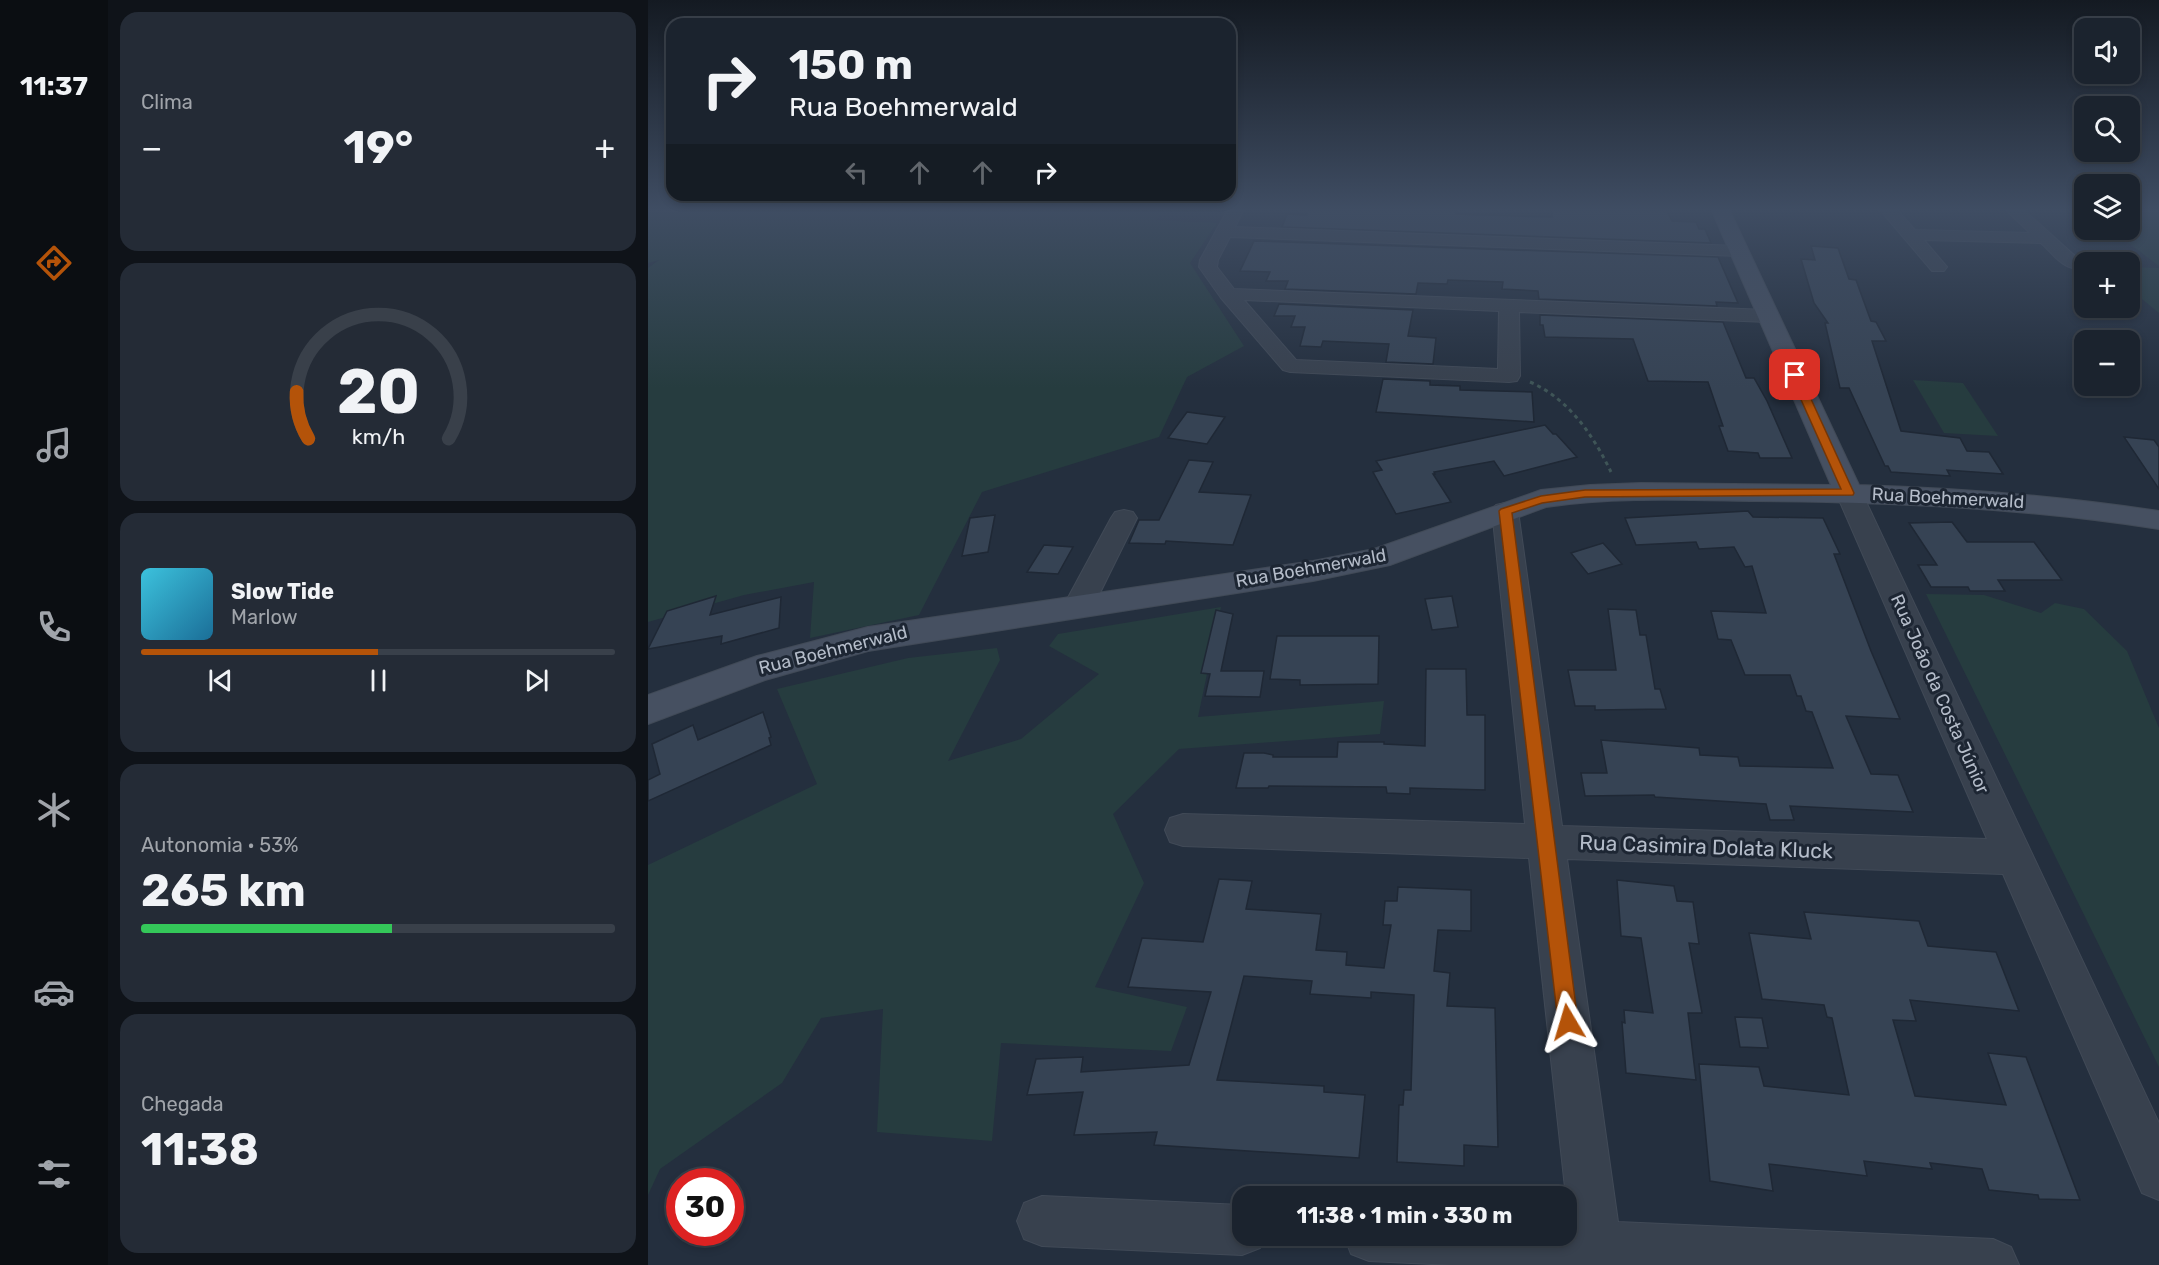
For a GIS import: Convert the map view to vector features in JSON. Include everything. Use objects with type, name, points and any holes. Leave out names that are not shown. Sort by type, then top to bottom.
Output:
[{"type":"main road","name":"Rua João da Costa Júnior","points":[[1747,270],[1848,493]]},
{"type":"main road","name":"Rua Boehmerwald","points":[[648,710],[757,669],[857,642],[917,630],[1313,571],[1379,558],[1505,511],[1541,499],[1562,495],[1619,492],[1848,493],[1999,499],[2159,520]]},
{"type":"street","points":[[1210,270],[1290,366],[1509,376],[1509,305]]},
{"type":"street","points":[[1228,294],[1768,316]]},
{"type":"street","name":"Rua João da Costa Júnior","points":[[1848,493],[2159,1176]]},
{"type":"street","points":[[1505,511],[1597,1256]]},
{"type":"street","points":[[1079,605],[1124,518]]},
{"type":"street","name":"Rua Casimira Dolata Kluck","points":[[1183,830],[2014,857]]},
{"type":"street","points":[[1042,1221],[1232,1230]]},
{"type":"street","points":[[1483,1246],[1597,1256],[1993,1265]]},
{"type":"path","points":[[1509,376],[1543,386],[1587,427],[1619,492]]},
{"type":"green space","points":[[648,270],[1195,270],[1244,346],[1187,377],[1159,437],[982,492],[919,615],[810,638],[814,582],[744,595],[648,622]]},
{"type":"green space","points":[[2140,270],[2159,270],[2159,313],[2140,297]]},
{"type":"green space","points":[[1913,380],[1963,383],[1998,436],[1944,433]]},
{"type":"green space","points":[[1926,594],[1984,595],[2041,613],[2055,603],[2084,609],[2127,651],[2159,728],[2159,1067]]},
{"type":"green space","points":[[1221,607],[1198,717],[1384,701],[1380,734],[1179,749],[1113,814],[1144,883],[1095,987],[1187,1007],[1171,1051],[1001,1043],[992,1141],[877,1132],[883,1009],[821,1018],[782,1083],[660,1169],[648,1195],[648,865],[817,784],[777,689],[908,658],[997,648],[1000,660],[948,761],[1021,739],[1099,674],[1049,646],[1058,634]]},
{"type":"building","points":[[1724,270],[1738,303],[1716,302],[1717,306],[1539,299],[1538,291],[1502,289],[1503,282],[1448,280],[1447,284],[1418,283],[1416,294],[1285,289],[1288,281],[1266,281],[1270,272],[1240,271]]},
{"type":"building","points":[[1804,270],[1846,270],[1849,279],[1856,280],[1871,321],[1876,322],[1886,341],[1872,341],[1901,431],[1960,438],[1967,451],[1989,452],[2003,474],[1947,470],[1950,476],[1891,472],[1888,466],[1885,466],[1849,388],[1840,388],[1825,323],[1828,323],[1814,303]]},
{"type":"building","points":[[1279,304],[1413,310],[1408,336],[1436,338],[1433,364],[1386,362],[1389,344],[1323,341],[1321,347],[1300,346],[1305,327],[1291,327],[1295,316],[1274,316]]},
{"type":"building","points":[[1540,315],[1723,322],[1746,378],[1754,378],[1767,401],[1792,458],[1760,458],[1758,453],[1728,451],[1719,426],[1723,426],[1708,382],[1648,381],[1633,339],[1545,337],[1543,325],[1540,325]]},
{"type":"building","points":[[1383,379],[1430,381],[1430,385],[1460,386],[1460,390],[1532,392],[1534,422],[1376,412]]},
{"type":"building","points":[[1187,412],[1225,417],[1207,444],[1168,438]]},
{"type":"building","points":[[1545,425],[1577,457],[1504,476],[1494,461],[1434,472],[1433,474],[1451,502],[1396,514],[1373,472],[1382,470],[1376,461]]},
{"type":"building","points":[[2124,437],[2154,440],[2159,447],[2159,489]]},
{"type":"building","points":[[1189,460],[1213,462],[1199,492],[1251,495],[1233,545],[1166,541],[1165,544],[1129,543],[1139,520],[1159,520]]},
{"type":"building","points":[[1748,511],[1753,517],[1823,518],[1840,554],[1834,554],[1900,719],[1846,716],[1871,774],[1898,775],[1913,812],[1790,806],[1794,820],[1770,820],[1766,804],[1655,797],[1654,795],[1585,796],[1581,773],[1607,773],[1601,740],[1699,748],[1700,755],[1738,757],[1740,766],[1833,768],[1812,712],[1806,711],[1801,696],[1797,696],[1790,675],[1745,675],[1731,640],[1718,639],[1711,611],[1766,613],[1752,566],[1745,567],[1734,547],[1699,549],[1696,542],[1636,545],[1625,518]]},
{"type":"building","points":[[995,515],[988,552],[962,556],[970,518]]},
{"type":"building","points":[[1952,522],[1967,542],[2034,542],[2062,580],[1998,580],[2005,591],[1970,591],[1968,587],[1931,587],[1918,565],[1937,565],[1909,523]]},
{"type":"building","points":[[1603,543],[1622,564],[1588,574],[1571,553]]},
{"type":"building","points":[[1044,545],[1073,547],[1058,574],[1027,572]]},
{"type":"building","points":[[716,596],[710,615],[781,597],[779,628],[721,644],[722,636],[648,649],[667,611]]},
{"type":"building","points":[[1452,596],[1458,627],[1432,630],[1425,599]]},
{"type":"building","points":[[1608,609],[1636,610],[1640,635],[1646,635],[1655,689],[1660,689],[1666,709],[1595,710],[1595,706],[1575,706],[1568,670],[1616,670]]},
{"type":"building","points":[[1216,610],[1233,614],[1221,671],[1264,671],[1260,697],[1205,696],[1210,674],[1201,673]]},
{"type":"building","points":[[1277,636],[1379,636],[1378,684],[1300,685],[1300,680],[1270,679]]},
{"type":"building","points":[[1426,669],[1466,669],[1467,715],[1485,715],[1485,790],[1410,788],[1410,794],[1387,793],[1386,787],[1236,788],[1244,753],[1264,753],[1273,755],[1273,757],[1337,757],[1338,742],[1384,742],[1384,744],[1425,746]]},
{"type":"building","points":[[763,712],[771,737],[769,738],[771,745],[648,801],[648,780],[660,774],[652,744],[693,725],[698,740]]},
{"type":"building","points":[[1219,879],[1252,881],[1246,909],[1321,914],[1316,950],[1347,952],[1346,965],[1384,968],[1391,925],[1383,925],[1385,901],[1397,901],[1398,887],[1471,890],[1471,931],[1438,930],[1434,971],[1450,973],[1447,1006],[1495,1008],[1498,1147],[1464,1145],[1464,1166],[1397,1162],[1399,1105],[1403,1105],[1404,1090],[1411,1090],[1414,995],[1371,992],[1371,998],[1310,994],[1312,981],[1244,976],[1217,1080],[1324,1086],[1324,1092],[1365,1095],[1359,1158],[1154,1145],[1157,1132],[1074,1135],[1083,1092],[1027,1095],[1036,1059],[1083,1057],[1081,1072],[1189,1065],[1211,992],[1128,987],[1142,938],[1203,942]]},
{"type":"building","points":[[1617,880],[1674,886],[1677,901],[1693,902],[1699,944],[1689,943],[1702,1013],[1688,1013],[1696,1080],[1626,1073],[1622,1022],[1625,1023],[1624,1010],[1653,1013],[1641,938],[1621,936]]},
{"type":"building","points":[[1804,912],[1919,921],[1928,946],[1996,952],[2019,1011],[1910,1000],[1916,1021],[1893,1020],[1915,1096],[2006,1105],[1988,1053],[2026,1057],[2080,1200],[2039,1199],[2038,1195],[1989,1190],[1982,1169],[1930,1163],[1932,1169],[1864,1161],[1867,1176],[1769,1164],[1773,1191],[1710,1181],[1699,1064],[1759,1067],[1764,1086],[1849,1095],[1832,1018],[1827,1017],[1824,1005],[1762,999],[1749,933],[1811,939]]},
{"type":"building","points":[[1735,1017],[1762,1018],[1768,1048],[1740,1047]]},
{"type":"route","points":[[1568,1022],[1505,511],[1541,499],[1562,495],[1619,492],[1848,493],[1795,375]]}]
